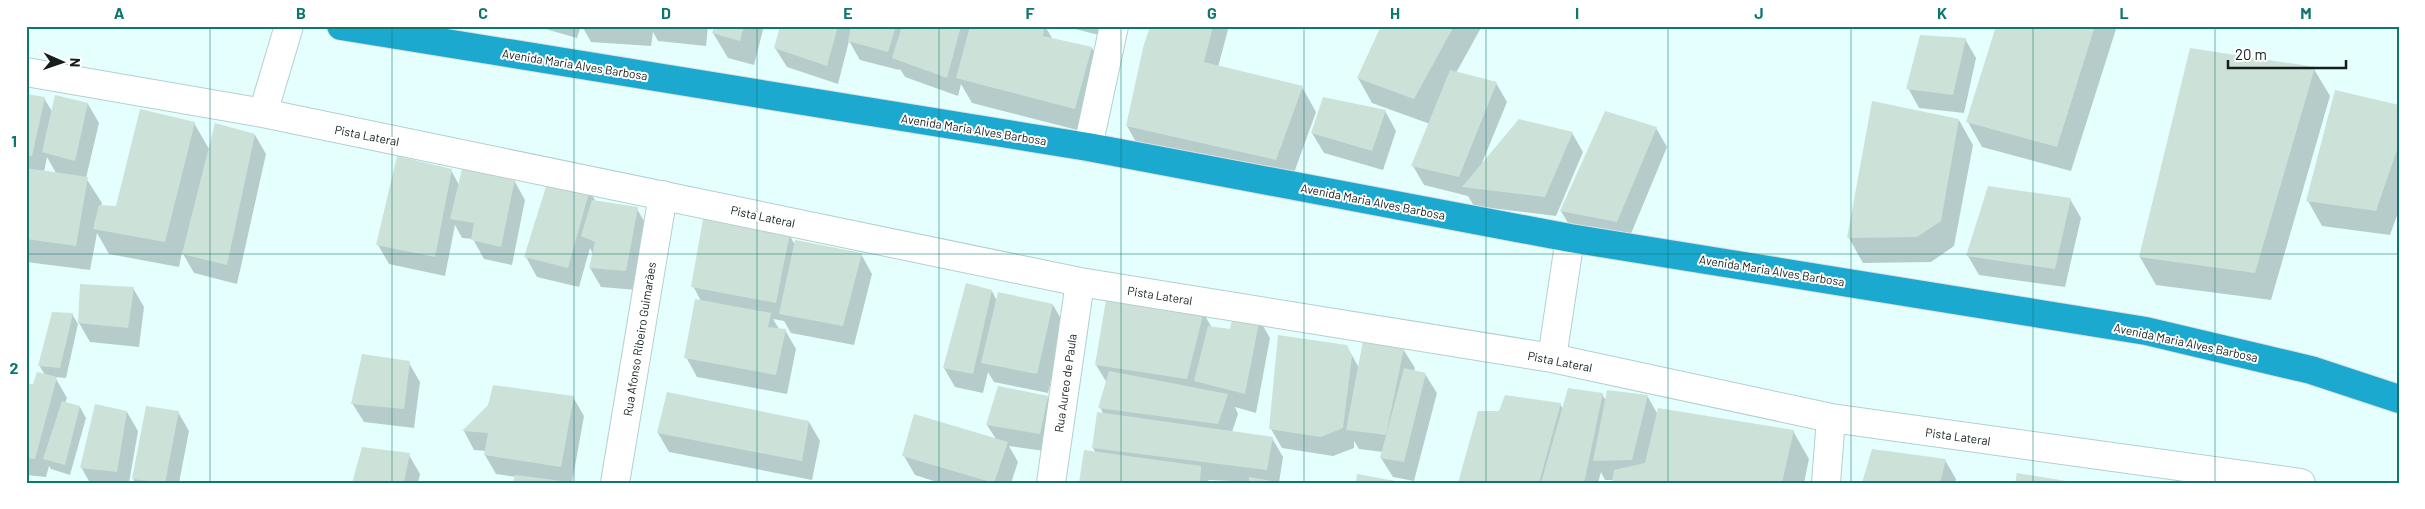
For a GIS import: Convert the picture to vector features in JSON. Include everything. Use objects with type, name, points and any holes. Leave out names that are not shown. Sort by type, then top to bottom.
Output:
[{"type":"highway","name":"Avenida Maria Alves Barbosa","points":[[341,26],[1088,147],[1570,238],[2146,331],[2311,370],[2399,399]]},
{"type":"street","points":[[263,113],[289,26]]},
{"type":"street","points":[[1088,147],[1114,26]]},
{"type":"street","name":"Pista Lateral","points":[[26,72],[263,113],[1080,282],[1552,358],[1831,418],[2301,483]]},
{"type":"street","name":"Rua Afonso Ribeiro Guimarães","points":[[615,483],[663,195]]},
{"type":"street","points":[[1552,358],[1570,238]]},
{"type":"street","name":"Rua Aureo de Paula","points":[[1051,483],[1080,282]]},
{"type":"street","points":[[1826,483],[1831,418]]},
{"type":"building","points":[[714,26],[744,26],[740,41],[712,33]]},
{"type":"building","points":[[780,26],[838,26],[827,66],[774,48]]},
{"type":"building","points":[[851,26],[896,26],[888,52],[848,41]]},
{"type":"building","points":[[902,26],[961,26],[947,78],[892,58]]},
{"type":"building","points":[[970,26],[1044,26],[1043,36],[1092,47],[1075,109],[956,78]]},
{"type":"building","points":[[1150,26],[1213,26],[1204,62],[1303,86],[1276,160],[1126,126],[1143,48]]},
{"type":"building","points":[[1381,26],[1454,26],[1414,99],[1357,78]]},
{"type":"building","points":[[1996,26],[2095,26],[2057,147],[1966,122]]},
{"type":"building","points":[[1920,35],[1966,38],[1953,95],[1906,89]]},
{"type":"building","points":[[2190,48],[2315,67],[2255,273],[2139,257]]},
{"type":"building","points":[[1450,70],[1497,82],[1459,177],[1411,166]]},
{"type":"building","points":[[2335,90],[2399,105],[2399,144],[2376,211],[2306,201]]},
{"type":"building","points":[[26,94],[45,97],[32,156],[26,156]]},
{"type":"building","points":[[55,95],[88,103],[75,161],[42,152]]},
{"type":"building","points":[[1323,97],[1386,110],[1372,151],[1311,133]]},
{"type":"building","points":[[1872,101],[1959,119],[1941,221],[1917,237],[1847,238]]},
{"type":"building","points":[[140,109],[195,122],[165,242],[93,229],[99,205],[116,206]]},
{"type":"building","points":[[1605,111],[1657,127],[1617,222],[1560,211]]},
{"type":"building","points":[[1519,119],[1573,132],[1545,197],[1462,187]]},
{"type":"building","points":[[215,123],[255,134],[227,265],[182,254]]},
{"type":"building","points":[[397,156],[452,169],[435,257],[376,245]]},
{"type":"building","points":[[463,165],[515,179],[501,247],[471,240],[474,223],[450,219]]},
{"type":"building","points":[[26,168],[88,177],[76,246],[26,239]]},
{"type":"building","points":[[549,177],[590,189],[568,268],[524,257]]},
{"type":"building","points":[[1988,186],[2071,198],[2055,269],[1966,256]]},
{"type":"building","points":[[592,200],[638,207],[626,271],[589,268],[595,242],[581,236]]},
{"type":"building","points":[[703,219],[790,233],[776,303],[691,287]]},
{"type":"building","points":[[795,240],[862,253],[843,326],[779,314]]},
{"type":"building","points":[[966,283],[992,290],[973,374],[943,368]]},
{"type":"building","points":[[80,284],[134,287],[128,328],[78,323]]},
{"type":"building","points":[[998,292],[1053,304],[1037,374],[981,363]]},
{"type":"building","points":[[695,299],[771,313],[768,327],[786,329],[776,375],[684,358]]},
{"type":"building","points":[[1106,300],[1204,311],[1187,379],[1095,365]]},
{"type":"building","points":[[1234,311],[1260,317],[1245,394],[1194,381],[1208,326],[1230,329]]},
{"type":"building","points":[[52,312],[73,313],[60,368],[38,366]]},
{"type":"building","points":[[1278,335],[1347,345],[1352,356],[1343,428],[1321,437],[1269,429]]},
{"type":"building","points":[[1363,341],[1404,348],[1386,435],[1346,430]]},
{"type":"building","points":[[362,354],[410,361],[404,409],[351,404]]},
{"type":"building","points":[[1404,368],[1426,373],[1404,462],[1380,458]]},
{"type":"building","points":[[1109,371],[1228,394],[1218,424],[1098,408]]},
{"type":"building","points":[[37,372],[57,377],[35,459],[26,458],[26,384],[33,384]]},
{"type":"building","points":[[493,385],[574,396],[561,467],[484,455],[488,433],[462,431],[488,405]]},
{"type":"building","points":[[998,386],[1048,396],[1040,434],[986,425]]},
{"type":"building","points":[[1568,388],[1603,393],[1584,483],[1541,483]]},
{"type":"building","points":[[1607,390],[1648,395],[1632,460],[1593,461]]},
{"type":"building","points":[[667,392],[809,421],[802,461],[657,433]]},
{"type":"building","points":[[1505,395],[1561,403],[1539,483],[1458,483],[1478,411],[1499,411]]},
{"type":"building","points":[[62,401],[80,406],[65,465],[43,459]]},
{"type":"building","points":[[95,404],[127,411],[117,472],[80,468]]},
{"type":"building","points":[[146,406],[179,411],[165,483],[132,479]]},
{"type":"building","points":[[1658,408],[1794,430],[1782,483],[1612,483],[1614,470],[1645,463]]},
{"type":"building","points":[[1097,412],[1273,437],[1267,470],[1092,448]]},
{"type":"building","points":[[914,414],[1008,442],[994,483],[902,456]]},
{"type":"building","points":[[362,447],[410,453],[404,483],[352,483]]},
{"type":"building","points":[[1872,449],[1946,459],[1940,483],[1862,483]]},
{"type":"building","points":[[1084,450],[1201,466],[1200,483],[1079,483]]},
{"type":"building","points":[[2017,473],[2073,482],[2073,483],[2015,483]]},
{"type":"building","points":[[1357,474],[1401,482],[1401,483],[1356,483]]},
{"type":"building","points":[[515,475],[571,482],[571,483],[513,483]]},
{"type":"building","points":[[1249,477],[1277,482],[1277,483],[1249,483]]}]
